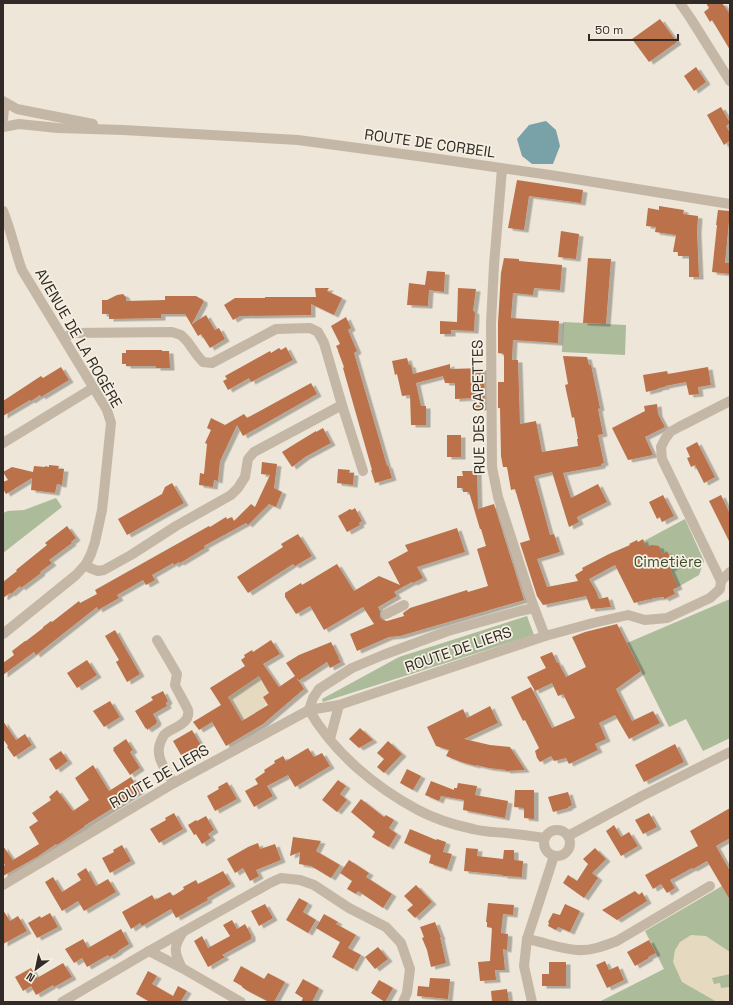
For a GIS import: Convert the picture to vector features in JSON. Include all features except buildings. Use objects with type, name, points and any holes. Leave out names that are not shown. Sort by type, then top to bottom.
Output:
[{"type":"street","points":[[680,3],[730,81]]},
{"type":"street","name":"ROUTE DE CORBEIL","points":[[3,101],[17,109],[123,130]]},
{"type":"street","points":[[3,106],[3,119]]},
{"type":"street","name":"ROUTE DE CORBEIL","points":[[3,126],[19,124],[58,128],[123,130],[298,140],[425,157],[730,204]]},
{"type":"street","name":"RUE DES CAPETTES","points":[[502,169],[491,323],[492,467],[498,497],[534,608],[545,636]]},
{"type":"street","name":"AVENUE DE LA ROGÈRE","points":[[3,211],[10,227],[16,253],[22,270],[93,388],[108,410],[111,424],[102,510],[95,542],[86,564],[76,575],[3,634]]},
{"type":"street","points":[[64,338],[72,333],[172,332],[181,335],[203,362],[212,363],[276,329],[310,328],[318,332],[324,343],[363,471]]},
{"type":"street","points":[[3,443],[93,388]]},
{"type":"street","points":[[725,581],[662,459],[662,447],[670,432],[730,401]]},
{"type":"street","points":[[86,564],[90,568],[98,571],[104,570],[131,555],[176,526],[231,495],[238,488],[245,477],[248,459],[254,452],[342,405]]},
{"type":"street","name":"ROUTE DE LIERS","points":[[3,884],[174,783],[309,710],[338,705],[545,636],[593,622],[628,615],[645,620],[667,618],[710,598],[720,589],[730,572]]},
{"type":"street","points":[[386,614],[404,605]]},
{"type":"street","points":[[534,608],[448,631],[352,668],[319,689],[313,698],[309,710],[340,751],[364,773],[391,794],[419,811],[445,822],[474,830],[545,838]]},
{"type":"street","points":[[157,640],[177,674],[175,685],[188,710],[187,716],[183,723],[164,735],[160,744],[160,759],[174,783]]},
{"type":"street","points":[[330,739],[338,705]]},
{"type":"street","points":[[568,836],[642,796],[730,752]]},
{"type":"street","points":[[553,830],[559,830],[568,836],[570,847],[567,852],[562,855],[554,856],[548,853],[544,844],[545,838],[549,833],[553,830]]},
{"type":"street","points":[[532,1002],[524,966],[528,939],[554,856]]},
{"type":"street","points":[[62,1002],[149,951],[281,878],[300,880],[314,886],[348,908],[386,927],[401,943],[410,969],[407,993],[403,1002]]},
{"type":"street","points":[[528,939],[577,950],[590,950],[602,947],[617,941],[710,886]]},
{"type":"street","points":[[182,968],[176,957],[176,950],[177,942],[183,932]]},
{"type":"street","points":[[149,951],[241,1002]]},
{"type":"green space","points":[[563,322],[626,325],[625,355],[562,352]]},
{"type":"green space","points":[[56,498],[62,507],[3,553],[3,513],[8,511],[24,510]]},
{"type":"green space","name":"Cimetière","points":[[685,519],[704,561],[699,575],[678,587],[649,600],[632,570],[644,541]]},
{"type":"green space","points":[[730,599],[730,738],[703,751],[686,719],[669,727],[627,643]]},
{"type":"green space","points":[[527,616],[534,635],[323,702],[322,699],[399,657]]},
{"type":"green space","points":[[722,886],[730,900],[730,1002],[599,1002],[664,969],[645,931]]},
{"type":"shaded area","points":[[260,675],[269,693],[263,697],[267,703],[263,708],[240,723],[239,715],[226,695],[233,694]]},
{"type":"shaded area","points":[[691,935],[706,936],[730,952],[730,974],[712,978],[714,984],[720,983],[721,988],[730,987],[730,1002],[717,1002],[682,982],[673,962],[675,950],[680,942]]},
{"type":"water","points":[[546,121],[556,130],[560,146],[553,164],[532,164],[522,156],[517,139],[529,125]]}]
